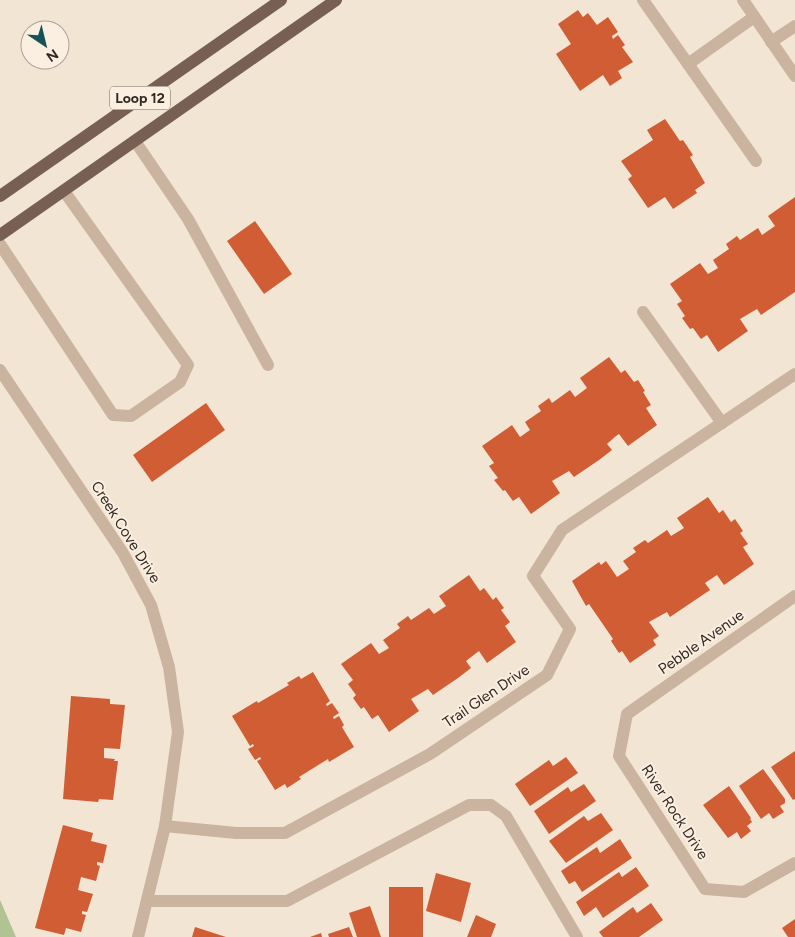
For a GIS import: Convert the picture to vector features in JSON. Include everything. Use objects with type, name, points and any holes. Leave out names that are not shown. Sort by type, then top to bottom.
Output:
[{"type":"main road","name":"Loop 12","points":[[0,196],[281,0]]},
{"type":"main road","name":"Loop 12","points":[[0,235],[336,0]]},
{"type":"street","points":[[643,0],[756,161]]},
{"type":"street","points":[[743,0],[795,76]]},
{"type":"street","points":[[688,64],[754,17]]},
{"type":"street","points":[[772,42],[795,26]]},
{"type":"street","points":[[135,141],[188,219],[268,365]]},
{"type":"street","points":[[0,244],[113,415],[131,416],[180,382],[188,365],[64,191]]},
{"type":"street","points":[[643,312],[722,423]]},
{"type":"street","name":"Creek Cove Drive","points":[[0,370],[123,552],[151,605],[169,667],[178,732],[165,826],[138,937]]},
{"type":"street","name":"Trail Glen Drive","points":[[165,826],[236,833],[286,833],[430,754],[547,674],[570,629],[533,576],[562,530],[795,374]]},
{"type":"street","name":"Pebble Avenue","points":[[627,714],[795,596]]},
{"type":"street","name":"River Rock Drive","points":[[627,714],[619,756],[705,889],[744,892],[795,863]]},
{"type":"street","points":[[148,901],[286,902],[469,805],[491,805],[506,816],[577,937]]},
{"type":"green space","points":[[0,900],[16,937],[0,937]]},
{"type":"building","points":[[578,10],[583,17],[588,13],[597,25],[608,17],[618,32],[612,36],[613,39],[618,35],[625,45],[622,47],[633,62],[618,71],[622,78],[610,86],[603,75],[580,91],[556,54],[571,44],[558,24]]},
{"type":"building","points":[[665,119],[680,141],[683,140],[693,155],[690,157],[705,183],[695,190],[697,193],[673,209],[665,197],[648,208],[628,179],[632,176],[621,161],[653,140],[647,130]]},
{"type":"building","points":[[795,197],[795,292],[761,315],[757,309],[740,319],[748,331],[718,352],[707,335],[701,339],[682,318],[685,316],[677,304],[682,301],[670,284],[700,263],[708,274],[718,268],[713,260],[729,249],[726,244],[737,236],[740,240],[758,228],[762,235],[775,226],[768,216]]},
{"type":"building","points":[[255,221],[292,274],[264,294],[227,241]]},
{"type":"building","points":[[609,357],[621,373],[625,370],[634,382],[638,380],[651,405],[646,408],[657,425],[628,446],[619,434],[607,444],[612,450],[599,460],[574,477],[569,471],[552,481],[560,493],[531,514],[519,497],[513,501],[494,480],[498,478],[489,466],[494,463],[482,446],[512,425],[520,437],[530,430],[525,422],[541,411],[538,406],[549,398],[552,403],[570,390],[575,397],[587,388],[580,378]]},
{"type":"building","points":[[206,403],[225,430],[152,482],[133,455]]},
{"type":"building","points":[[708,497],[719,513],[723,510],[731,522],[735,519],[743,531],[740,533],[748,544],[743,547],[754,564],[724,585],[717,575],[705,583],[710,590],[670,617],[667,612],[649,622],[659,636],[653,640],[656,645],[630,663],[622,651],[619,653],[611,641],[613,639],[589,604],[586,606],[572,581],[599,562],[601,565],[606,561],[617,577],[629,569],[623,561],[636,552],[633,548],[645,540],[648,543],[667,530],[671,536],[684,528],[677,518]]},
{"type":"building","points":[[469,575],[480,591],[484,588],[493,600],[496,597],[504,608],[501,610],[510,622],[505,626],[516,642],[487,663],[479,651],[466,661],[471,668],[458,678],[433,695],[428,689],[411,699],[419,711],[389,732],[378,715],[372,719],[364,707],[361,709],[353,698],[356,695],[348,684],[353,680],[341,664],[371,643],[379,654],[389,648],[383,640],[400,628],[397,624],[408,616],[411,620],[429,608],[434,614],[446,606],[439,596]]},
{"type":"building","points":[[313,672],[330,701],[326,704],[327,706],[332,703],[339,713],[333,717],[334,719],[339,716],[344,725],[342,727],[354,747],[329,762],[328,759],[299,777],[301,779],[287,788],[285,784],[275,790],[257,761],[261,759],[260,757],[255,760],[248,749],[254,746],[253,744],[250,746],[232,716],[289,685],[287,683],[299,676],[301,679]]},
{"type":"building","points":[[71,696],[110,699],[110,704],[125,705],[120,749],[104,748],[104,758],[118,761],[113,800],[99,799],[98,802],[63,799]]},
{"type":"building","points":[[795,751],[795,799],[793,800],[771,767]]},
{"type":"building","points":[[566,757],[578,773],[530,806],[515,784],[549,760],[553,766]]},
{"type":"building","points":[[763,769],[785,799],[785,803],[780,806],[784,812],[773,819],[769,813],[761,819],[739,786]]},
{"type":"building","points":[[584,784],[596,801],[549,834],[534,811],[568,787],[571,792]]},
{"type":"building","points":[[729,786],[752,822],[747,826],[751,831],[741,839],[737,832],[728,838],[703,805]]},
{"type":"building","points":[[601,813],[613,830],[566,863],[549,841],[584,816],[588,821]]},
{"type":"building","points":[[63,825],[93,833],[91,841],[107,845],[103,863],[97,862],[97,865],[100,866],[96,881],[81,877],[78,890],[93,894],[87,912],[82,911],[82,914],[86,915],[81,932],[66,928],[64,935],[35,928]]},
{"type":"building","points":[[620,839],[632,858],[582,892],[575,881],[569,884],[561,871],[597,847],[600,853]]},
{"type":"building","points":[[636,867],[649,886],[603,918],[596,907],[584,916],[576,902],[619,872],[622,877]]},
{"type":"building","points":[[436,873],[471,883],[461,922],[426,911]]},
{"type":"building","points":[[389,887],[423,887],[423,937],[389,937]]},
{"type":"building","points":[[651,903],[663,920],[639,937],[603,937],[599,932],[633,907],[637,913]]},
{"type":"building","points":[[370,906],[381,937],[357,937],[349,913]]},
{"type":"building","points":[[476,915],[496,924],[491,937],[467,937]]},
{"type":"building","points":[[795,919],[795,937],[788,937],[782,928]]},
{"type":"building","points":[[195,927],[226,937],[192,937]]},
{"type":"building","points":[[349,927],[353,937],[329,937],[328,934]]},
{"type":"building","points":[[321,933],[322,937],[310,937]]}]
